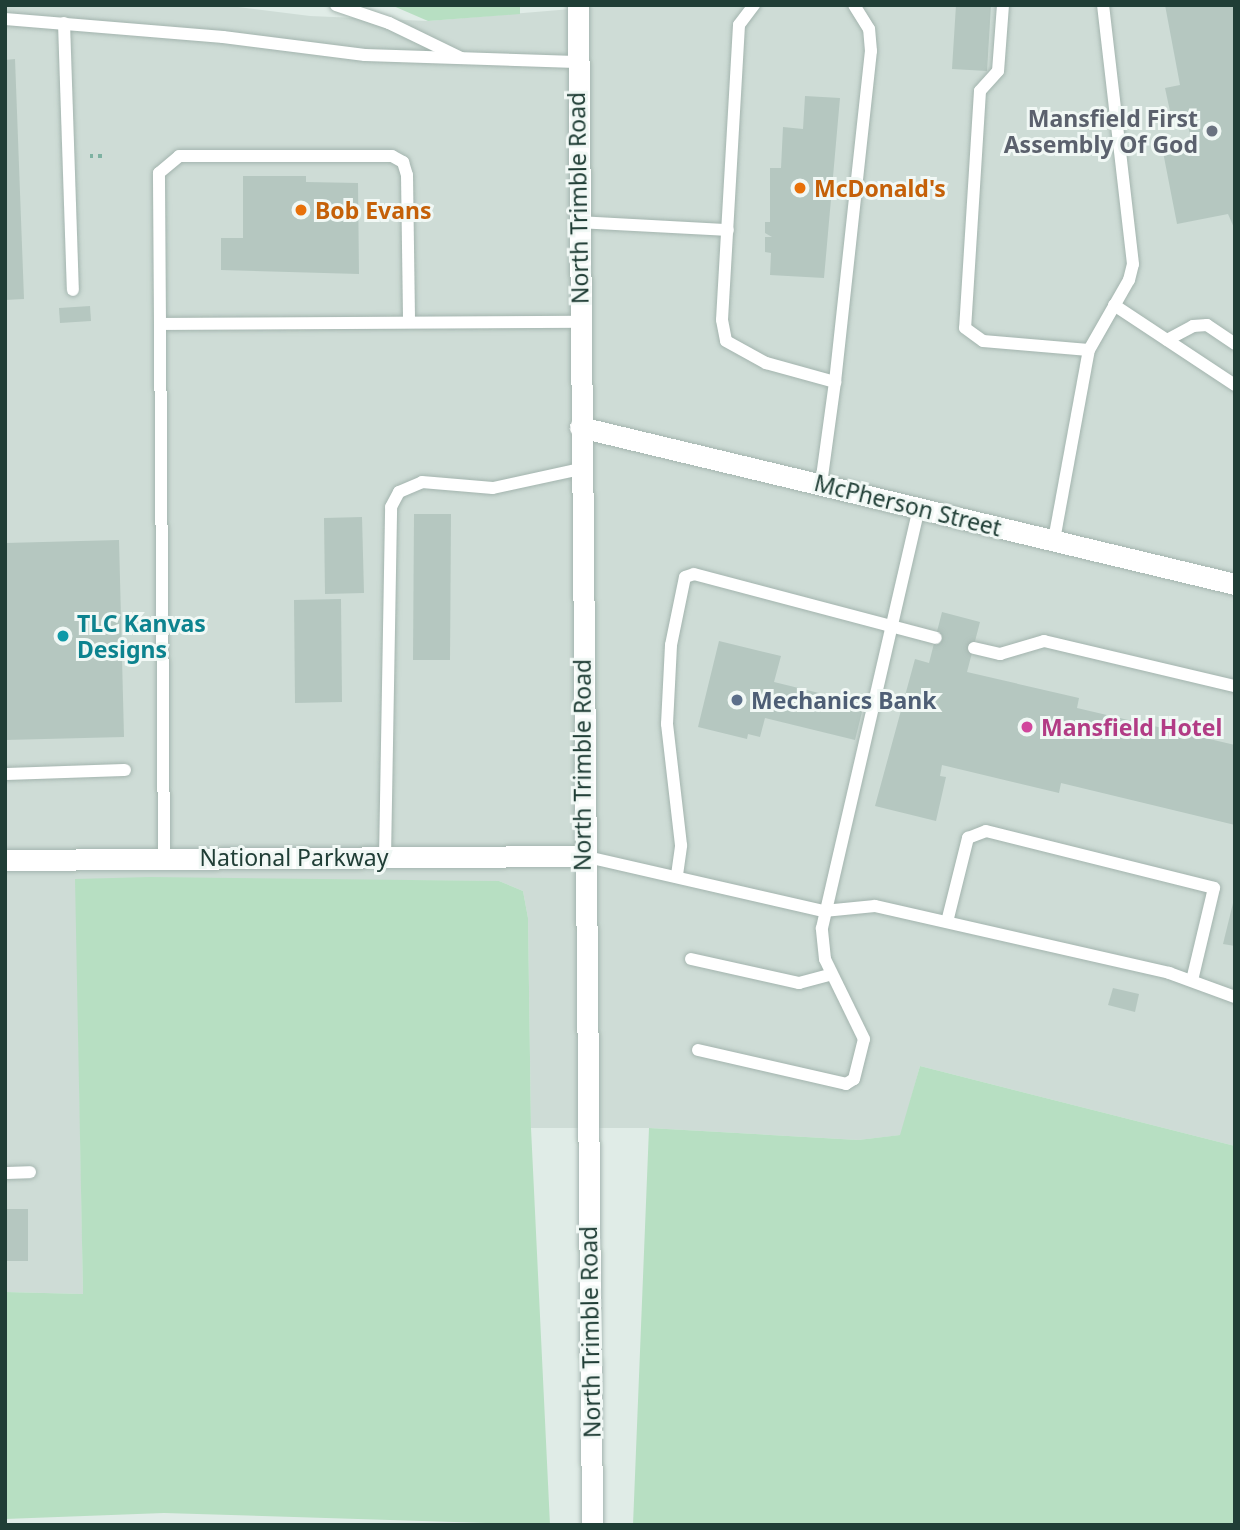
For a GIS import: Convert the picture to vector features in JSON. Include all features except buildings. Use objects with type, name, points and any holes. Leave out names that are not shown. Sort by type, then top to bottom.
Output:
[{"type":"main road","name":"North Trimble Road","points":[[578,5],[576,62],[583,856],[592,1525]]},
{"type":"main road","name":"McPherson Street","points":[[580,427],[1235,584]]},
{"type":"main road","name":"National Parkway","points":[[5,860],[164,856],[583,856]]},
{"type":"lane","points":[[336,5],[389,23],[468,62]]},
{"type":"lane","points":[[754,5],[739,25],[722,320],[726,341],[766,363],[835,382]]},
{"type":"lane","points":[[821,484],[835,382],[871,51],[869,29],[855,5]]},
{"type":"lane","points":[[1003,5],[998,71],[980,92],[965,328],[983,341],[1089,350]]},
{"type":"lane","points":[[1054,540],[1089,350],[1133,264],[1103,5]]},
{"type":"lane","points":[[5,19],[468,62],[576,62]]},
{"type":"lane","points":[[64,23],[73,290]]},
{"type":"lane","points":[[164,856],[159,173],[179,156],[392,156],[402,162],[407,174],[409,321]]},
{"type":"lane","points":[[579,222],[728,230]]},
{"type":"lane","points":[[1114,305],[1235,385]]},
{"type":"lane","points":[[160,324],[579,322]]},
{"type":"lane","points":[[1167,340],[1193,326],[1207,325],[1235,344]]},
{"type":"lane","points":[[385,858],[391,507],[399,492],[422,482],[493,488],[581,469]]},
{"type":"lane","points":[[698,1050],[846,1084],[854,1079],[864,1039],[856,1013],[832,974],[821,944],[824,911],[919,508]]},
{"type":"lane","points":[[677,875],[681,845],[667,724],[671,645],[685,578],[694,574],[936,638]]},
{"type":"lane","points":[[974,648],[1000,654],[1044,641],[1235,686]]},
{"type":"lane","points":[[5,774],[125,770]]},
{"type":"lane","points":[[947,922],[968,838],[986,831],[1214,888],[1192,980]]},
{"type":"lane","points":[[583,856],[677,875],[824,911],[866,905],[947,922],[1192,980],[1235,997]]},
{"type":"lane","points":[[691,959],[799,983],[832,974]]},
{"type":"lane","points":[[5,1173],[30,1172]]},
{"type":"shaded area","points":[[5,5],[222,5],[310,16],[428,21],[620,5],[1235,5],[1235,1146],[920,1066],[901,1135],[858,1140],[649,1128],[531,1128],[528,918],[523,891],[499,881],[76,879],[83,1294],[5,1292]]},
{"type":"green space","points":[[391,5],[520,5],[520,14],[428,21]]},
{"type":"green space","points":[[150,877],[499,881],[523,891],[528,918],[531,1128],[550,1525],[164,1513],[5,1519],[5,1292],[83,1294],[75,879]]},
{"type":"green space","points":[[920,1066],[1235,1146],[1235,1525],[633,1525],[649,1128],[858,1140],[900,1135]]},
{"type":"place","name":"Mansfield First Assembly Of God","points":[[1212,131]]},
{"type":"place","name":"McDonald's","points":[[800,188]]},
{"type":"place","name":"Bob Evans","points":[[301,210]]},
{"type":"place","name":"TLC Kanvas Designs","points":[[63,636]]},
{"type":"place","name":"Mechanics Bank","points":[[737,700]]},
{"type":"place","name":"Mansfield Hotel","points":[[1027,727]]}]
